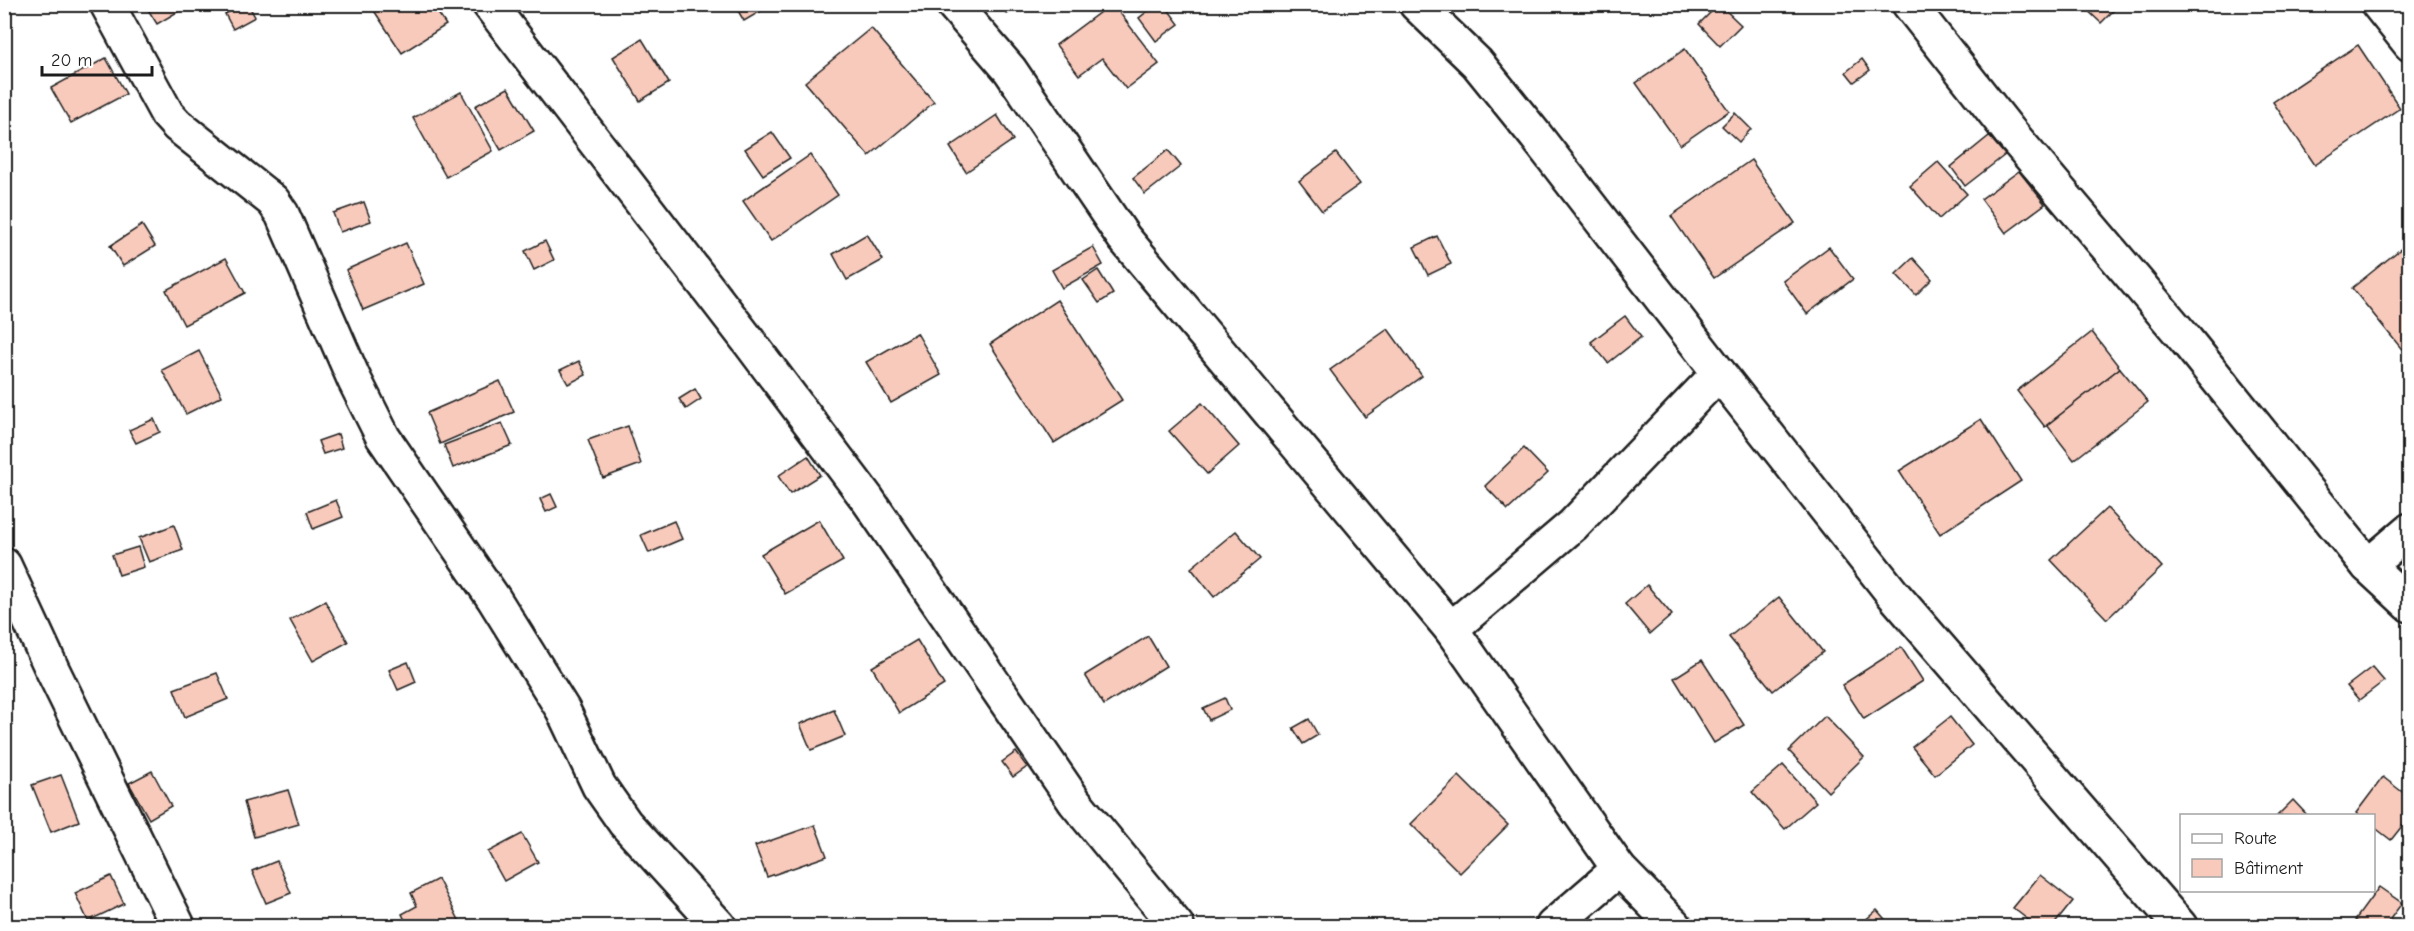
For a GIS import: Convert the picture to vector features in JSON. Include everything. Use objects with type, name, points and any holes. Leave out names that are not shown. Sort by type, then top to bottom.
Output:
[{"type":"street","points":[[107,4],[172,119],[273,201],[282,214],[354,379],[383,437],[494,599],[562,710],[599,786],[625,823],[719,927]]},
{"type":"street","points":[[489,4],[868,500],[1075,802],[1177,927]]},
{"type":"street","points":[[953,4],[1010,70],[1124,238],[1451,629],[1619,869],[1675,927]]},
{"type":"street","points":[[1416,4],[1477,63],[1893,594],[2180,927]]},
{"type":"street","points":[[1908,4],[2008,131],[2186,340],[2368,567],[2409,606]]},
{"type":"street","points":[[2378,4],[2409,44]]},
{"type":"street","points":[[1451,629],[1573,525],[1719,373]]},
{"type":"street","points":[[2368,567],[2409,530]]},
{"type":"street","points":[[4,565],[178,927]]},
{"type":"street","points":[[1553,927],[1619,869]]},
{"type":"building","points":[[152,4],[175,4],[179,11],[157,24],[147,8]]},
{"type":"building","points":[[242,4],[248,4],[255,17],[233,29],[225,14]]},
{"type":"building","points":[[373,4],[432,4],[446,25],[402,53],[371,6]]},
{"type":"building","points":[[734,4],[773,4],[744,21]]},
{"type":"building","points":[[1001,4],[1023,4],[1007,14]]},
{"type":"building","points":[[1111,4],[1159,64],[1126,89],[1102,58],[1079,75],[1056,45]]},
{"type":"building","points":[[1157,4],[1164,4],[1179,24],[1156,41],[1139,18]]},
{"type":"building","points":[[1719,4],[1741,25],[1720,46],[1699,24]]},
{"type":"building","points":[[2081,4],[2120,4],[2101,23]]},
{"type":"building","points":[[871,28],[934,102],[869,156],[805,82]]},
{"type":"building","points":[[642,39],[669,83],[640,101],[613,57]]},
{"type":"building","points":[[2358,45],[2400,108],[2315,165],[2273,102]]},
{"type":"building","points":[[1685,49],[1729,111],[1680,145],[1636,83]]},
{"type":"building","points":[[106,58],[126,94],[71,123],[51,88]]},
{"type":"building","points":[[1862,59],[1870,70],[1854,82],[1846,72]]},
{"type":"building","points":[[508,88],[534,131],[501,150],[475,106]]},
{"type":"building","points":[[461,92],[493,151],[446,177],[413,118]]},
{"type":"building","points":[[1735,113],[1751,129],[1739,142],[1722,126]]},
{"type":"building","points":[[997,115],[1013,140],[966,172],[950,147]]},
{"type":"building","points":[[772,132],[790,158],[763,175],[745,149]]},
{"type":"building","points":[[1989,136],[2005,155],[1965,186],[1951,167]]},
{"type":"building","points":[[1168,150],[1181,166],[1145,194],[1133,178]]},
{"type":"building","points":[[1336,153],[1360,184],[1322,211],[1299,181]]},
{"type":"building","points":[[810,155],[838,195],[771,241],[743,201]]},
{"type":"building","points":[[1751,160],[1795,223],[1714,278],[1671,216]]},
{"type":"building","points":[[1938,162],[1967,194],[1939,219],[1910,186]]},
{"type":"building","points":[[2019,171],[2045,204],[2006,233],[1981,199]]},
{"type":"building","points":[[364,202],[371,221],[340,232],[333,213]]},
{"type":"building","points":[[142,225],[155,246],[123,266],[110,246]]},
{"type":"building","points":[[867,234],[883,260],[847,280],[833,254]]},
{"type":"building","points":[[1437,236],[1451,264],[1428,275],[1414,247]]},
{"type":"building","points":[[545,241],[554,260],[534,270],[525,251]]},
{"type":"building","points":[[406,243],[424,284],[363,310],[346,270]]},
{"type":"building","points":[[1093,247],[1103,265],[1062,288],[1052,270]]},
{"type":"building","points":[[1829,247],[1853,279],[1807,314],[1783,281]]},
{"type":"building","points":[[2403,247],[2410,254],[2409,358],[2352,288]]},
{"type":"building","points":[[226,258],[245,293],[184,325],[166,290]]},
{"type":"building","points":[[1913,258],[1932,279],[1916,295],[1896,274]]},
{"type":"building","points":[[1098,270],[1113,294],[1099,303],[1083,280]]},
{"type":"building","points":[[1057,300],[1122,400],[1054,443],[990,344]]},
{"type":"building","points":[[1625,316],[1641,337],[1608,363],[1591,342]]},
{"type":"building","points":[[1388,329],[1422,376],[1365,417],[1330,370]]},
{"type":"building","points":[[2092,332],[2120,368],[2045,427],[2017,391]]},
{"type":"building","points":[[917,333],[941,375],[891,403],[866,362]]},
{"type":"building","points":[[199,351],[222,396],[186,414],[162,370]]},
{"type":"building","points":[[579,361],[586,375],[568,384],[560,370]]},
{"type":"building","points":[[2120,368],[2148,402],[2074,460],[2047,425]]},
{"type":"building","points":[[500,381],[514,412],[440,444],[427,413]]},
{"type":"building","points":[[695,389],[701,399],[686,409],[679,399]]},
{"type":"building","points":[[1202,403],[1239,446],[1207,474],[1169,431]]},
{"type":"building","points":[[154,419],[160,432],[136,443],[129,430]]},
{"type":"building","points":[[1981,419],[2021,481],[1940,534],[1899,471]]},
{"type":"building","points":[[502,423],[512,445],[453,468],[444,445]]},
{"type":"building","points":[[628,426],[641,464],[603,478],[588,440]]},
{"type":"building","points":[[338,434],[342,448],[323,454],[318,441]]},
{"type":"building","points":[[1524,448],[1548,473],[1508,510],[1485,486]]},
{"type":"building","points":[[808,456],[820,475],[790,494],[778,476]]},
{"type":"building","points":[[551,494],[557,507],[546,512],[540,499]]},
{"type":"building","points":[[336,500],[343,517],[313,529],[307,512]]},
{"type":"building","points":[[2107,508],[2162,567],[2107,619],[2051,560]]},
{"type":"building","points":[[819,520],[843,561],[785,594],[761,554]]},
{"type":"building","points":[[674,521],[682,539],[649,553],[641,535]]},
{"type":"building","points":[[174,525],[183,550],[149,562],[139,538]]},
{"type":"building","points":[[1236,531],[1260,559],[1214,597],[1191,568]]},
{"type":"building","points":[[138,547],[144,567],[119,575],[112,555]]},
{"type":"building","points":[[1647,585],[1672,615],[1650,634],[1625,604]]},
{"type":"building","points":[[1779,597],[1823,652],[1773,691],[1729,637]]},
{"type":"building","points":[[325,601],[348,642],[313,661],[290,620]]},
{"type":"building","points":[[1148,636],[1166,666],[1104,705],[1085,675]]},
{"type":"building","points":[[917,640],[944,685],[899,713],[872,667]]},
{"type":"building","points":[[1901,647],[1923,681],[1864,719],[1842,685]]},
{"type":"building","points":[[1702,660],[1744,725],[1714,743],[1674,678]]},
{"type":"building","points":[[408,662],[416,682],[398,690],[389,670]]},
{"type":"building","points":[[2372,667],[2384,681],[2359,700],[2347,686]]},
{"type":"building","points":[[217,673],[228,699],[185,717],[174,689]]},
{"type":"building","points":[[1225,698],[1230,710],[1209,720],[1203,708]]},
{"type":"building","points":[[834,710],[845,736],[811,750],[800,724]]},
{"type":"building","points":[[1825,716],[1864,757],[1828,792],[1789,751]]},
{"type":"building","points":[[1950,717],[1972,745],[1935,775],[1912,747]]},
{"type":"building","points":[[1309,719],[1318,735],[1303,744],[1293,728]]},
{"type":"building","points":[[1016,752],[1027,767],[1013,777],[1002,762]]},
{"type":"building","points":[[1783,765],[1816,802],[1785,829],[1752,792]]},
{"type":"building","points":[[152,771],[171,806],[149,819],[129,783]]},
{"type":"building","points":[[61,775],[79,821],[51,832],[32,785]]},
{"type":"building","points":[[1459,776],[1508,825],[1460,873],[1411,824]]},
{"type":"building","points":[[2383,777],[2410,798],[2410,816],[2391,840],[2375,828],[2375,814],[2356,813]]},
{"type":"building","points":[[288,790],[299,824],[254,837],[244,802]]},
{"type":"building","points":[[2293,800],[2306,814],[2279,814]]},
{"type":"building","points":[[815,825],[827,856],[767,877],[755,846]]},
{"type":"building","points":[[522,834],[538,862],[504,881],[488,852]]},
{"type":"building","points":[[277,861],[291,893],[266,903],[252,871]]},
{"type":"building","points":[[2040,875],[2073,901],[2053,926],[2036,926],[2013,908]]},
{"type":"building","points":[[111,876],[124,904],[88,921],[75,893]]},
{"type":"building","points":[[438,879],[460,922],[451,926],[408,926],[402,914],[417,906],[411,893]]},
{"type":"building","points":[[2379,887],[2402,903],[2385,926],[2364,926],[2355,920]]},
{"type":"building","points":[[1877,910],[1889,926],[1866,926],[1862,923]]}]
